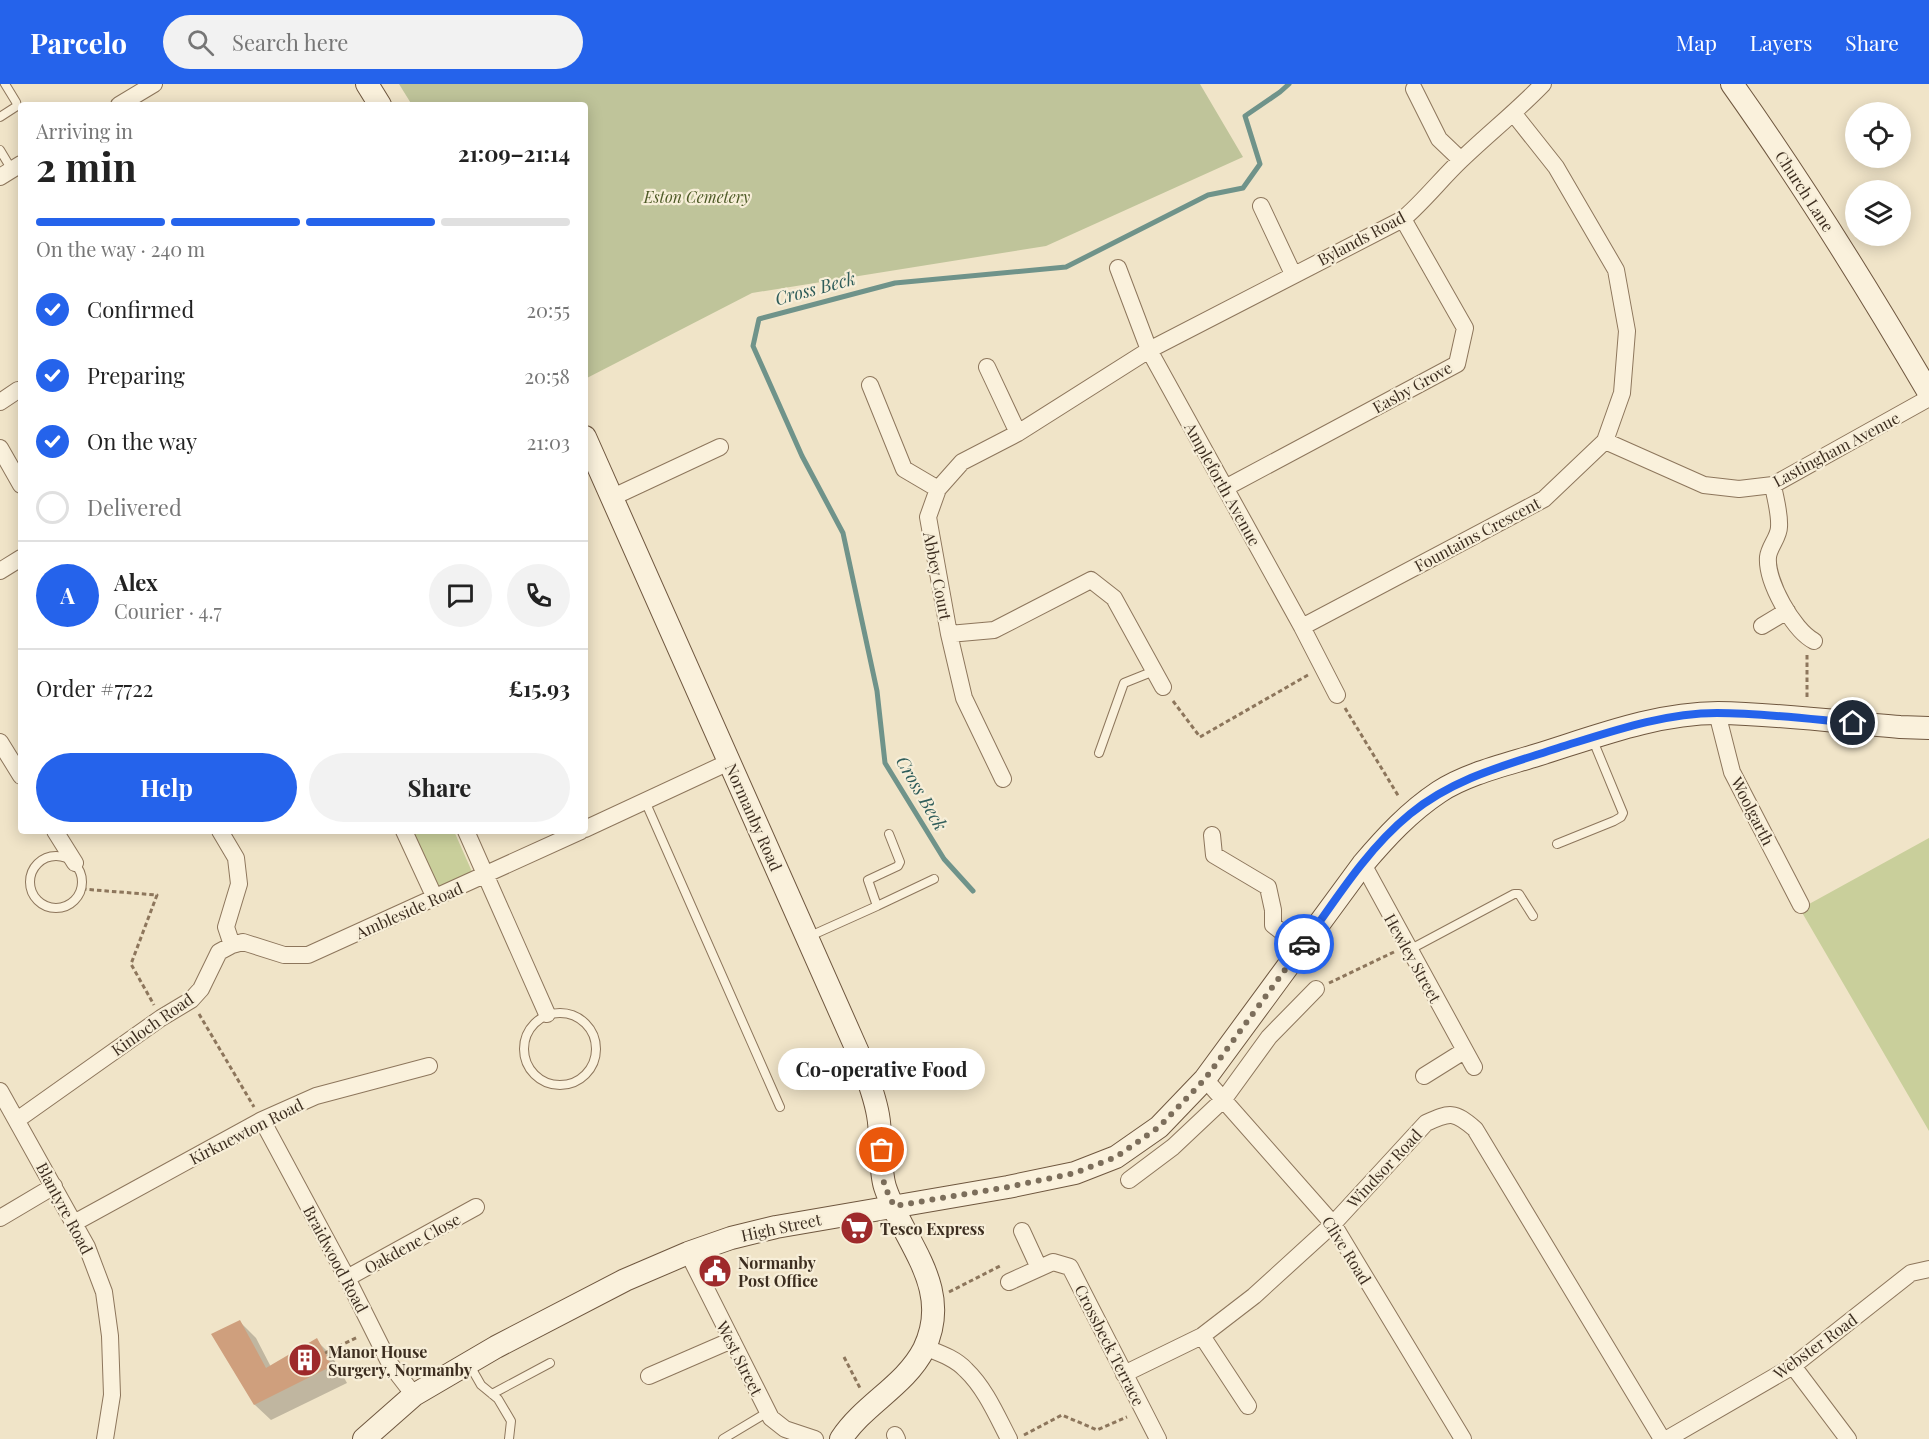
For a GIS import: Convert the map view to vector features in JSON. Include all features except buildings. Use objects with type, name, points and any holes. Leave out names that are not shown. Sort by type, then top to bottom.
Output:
[{"type":"main road","points":[[367,84],[378,102]]},
{"type":"main road","name":"Church Lane","points":[[1732,84],[1786,161],[1868,289],[1929,393]]},
{"type":"main road","name":"Normanby Road","points":[[588,443],[857,1050],[878,1114],[884,1185],[924,1267],[933,1300]]},
{"type":"main road","name":"High Street","points":[[366,1438],[414,1395],[626,1280],[688,1253],[731,1238],[776,1227],[1008,1187],[1075,1173],[1116,1157],[1159,1127],[1205,1079],[1363,864],[1387,835],[1409,814],[1441,791],[1485,771],[1666,718],[1717,713],[1900,728],[1929,728]]},
{"type":"main road","points":[[841,1439],[850,1425],[910,1371],[924,1347],[932,1323],[933,1300]]},
{"type":"street","points":[[124,102],[154,84]]},
{"type":"street","name":"Bylands Road","points":[[1149,350],[1403,219],[1461,160],[1514,114],[1543,84]]},
{"type":"street","points":[[1414,89],[1439,140],[1461,160]]},
{"type":"street","name":"Fountains Crescent","points":[[1302,627],[1544,499],[1605,441],[1622,393],[1627,331],[1616,270],[1557,167],[1514,114]]},
{"type":"street","points":[[1262,206],[1293,274]]},
{"type":"street","name":"Easby Grove","points":[[1225,488],[1457,364],[1465,328],[1403,219]]},
{"type":"street","name":"Ampleforth Avenue","points":[[1118,268],[1149,350],[1302,627],[1337,696]]},
{"type":"street","name":"Abbey Court","points":[[1149,350],[1018,433],[962,462],[938,489],[928,517],[949,634],[994,630],[1091,580],[1114,598],[1163,687]]},
{"type":"street","points":[[987,367],[1018,433]]},
{"type":"street","points":[[870,385],[904,469],[938,489]]},
{"type":"street","points":[[0,402],[18,390]]},
{"type":"street","name":"Lastingham Avenue","points":[[1605,441],[1704,485],[1739,489],[1773,485],[1929,398]]},
{"type":"street","points":[[613,497],[720,447]]},
{"type":"street","points":[[0,448],[18,480]]},
{"type":"street","points":[[1773,485],[1780,528],[1768,555],[1769,572],[1787,611],[1810,639]]},
{"type":"street","points":[[0,571],[18,560]]},
{"type":"street","points":[[1762,626],[1787,611]]},
{"type":"street","points":[[949,634],[964,698],[1003,779]]},
{"type":"street","name":"Woolgarth","points":[[1717,713],[1732,772],[1801,905]]},
{"type":"street","points":[[0,742],[18,771]]},
{"type":"street","points":[[588,828],[729,762]]},
{"type":"street","points":[[57,834],[75,863]]},
{"type":"street","points":[[222,834],[236,858],[239,884],[226,927],[232,945]]},
{"type":"street","points":[[405,834],[435,898]]},
{"type":"street","points":[[467,834],[547,1014]]},
{"type":"street","name":"Ambleside Road","points":[[232,945],[243,942],[284,955],[308,955],[574,834]]},
{"type":"street","points":[[1212,835],[1214,855],[1268,887],[1273,910],[1273,925],[1302,948]]},
{"type":"street","name":"Hewley Street","points":[[1363,864],[1474,1067]]},
{"type":"street","name":"Kinloch Road","points":[[17,1120],[160,1018],[191,1000],[201,989],[219,952],[232,945]]},
{"type":"street","points":[[1130,1180],[1173,1147],[1224,1099],[1269,1037],[1316,989]]},
{"type":"street","points":[[1424,1076],[1464,1052]]},
{"type":"street","name":"Kirknewton Road","points":[[74,1223],[262,1120],[316,1096],[429,1066]]},
{"type":"street","name":"Clive Road","points":[[1205,1079],[1333,1224],[1463,1439]]},
{"type":"street","name":"Blantyre Road","points":[[0,1091],[87,1247],[104,1292],[110,1336],[112,1395],[105,1439]]},
{"type":"street","name":"Windsor Road","points":[[1124,1374],[1202,1336],[1254,1296],[1333,1224],[1425,1124],[1443,1115],[1460,1116],[1475,1129],[1662,1439]]},
{"type":"street","name":"Braidwood Road","points":[[262,1120],[347,1278],[390,1364],[414,1395]]},
{"type":"street","points":[[0,1218],[54,1186]]},
{"type":"street","name":"Oakdene Close","points":[[347,1278],[476,1207]]},
{"type":"street","points":[[1009,1282],[1046,1265],[1022,1230]]},
{"type":"street","name":"West Street","points":[[688,1253],[771,1418],[785,1428],[815,1439]]},
{"type":"street","name":"Crossbeck Terrace","points":[[1046,1265],[1070,1267],[1158,1439]]},
{"type":"street","name":"Webster Road","points":[[1667,1439],[1793,1366],[1911,1273],[1929,1269]]},
{"type":"street","points":[[1202,1336],[1248,1406]]},
{"type":"street","points":[[649,1376],[732,1340]]},
{"type":"street","points":[[924,1347],[953,1360],[966,1370],[981,1388],[1005,1437]]},
{"type":"street","points":[[1793,1366],[1848,1439]]},
{"type":"lane","points":[[0,117],[17,106],[5,84]]},
{"type":"lane","points":[[0,150],[15,169]]},
{"type":"lane","points":[[1099,753],[1124,682],[1154,671]]},
{"type":"lane","points":[[1557,844],[1614,821],[1623,813],[1592,738]]},
{"type":"lane","points":[[645,801],[780,1107]]},
{"type":"lane","points":[[877,906],[868,880],[898,866],[900,862],[889,834]]},
{"type":"lane","points":[[56,855],[66,857],[75,863],[80,871],[82,889],[68,906],[50,908],[41,904],[30,888],[32,870],[39,861],[47,857],[56,855]]},
{"type":"lane","points":[[807,938],[934,879]]},
{"type":"lane","points":[[1407,948],[1514,894],[1519,894],[1533,916]]},
{"type":"lane","points":[[563,1012],[576,1015],[594,1032],[597,1051],[594,1064],[577,1082],[554,1085],[542,1080],[532,1072],[526,1061],[524,1043],[528,1031],[536,1021],[547,1014],[563,1012]]},
{"type":"lane","points":[[492,1394],[550,1363]]},
{"type":"lane","points":[[468,1364],[481,1385],[498,1399],[511,1421],[509,1439]]},
{"type":"lane","points":[[723,1439],[768,1412]]},
{"type":"path","points":[[1807,719],[1810,639]]},
{"type":"path","points":[[1163,687],[1200,738],[1321,667]]},
{"type":"path","points":[[1337,696],[1409,814]]},
{"type":"path","points":[[82,889],[157,895],[131,964],[160,1018]]},
{"type":"path","points":[[1316,989],[1407,948]]},
{"type":"path","points":[[191,1000],[262,1120]]},
{"type":"path","points":[[933,1300],[1000,1266],[1009,1282]]},
{"type":"path","points":[[325,1353],[373,1329]]},
{"type":"path","points":[[1005,1437],[1062,1415],[1097,1430],[1143,1410]]},
{"type":"green space","name":"Eston Cemetery","points":[[399,84],[1200,84],[1243,157],[1046,246],[752,293],[588,377],[588,102],[410,102]]},
{"type":"green space","points":[[411,834],[455,834],[473,874],[439,893]]},
{"type":"green space","points":[[1929,838],[1929,1131],[1800,909]]},
{"type":"waterway","name":"Cross Beck","points":[[973,891],[944,859],[885,763],[877,691],[843,533],[802,456],[753,346],[759,319],[895,283],[1066,267],[1208,195],[1243,188],[1260,164],[1245,116],[1289,84]]},
{"type":"way so far","points":[[882,1150],[884,1185],[894,1206],[1075,1173],[1116,1157],[1159,1127],[1205,1079],[1304,944]]},
{"type":"place","name":"Co-operative Food","points":[[882,1150]]},
{"type":"place","name":"Tesco Express","points":[[857,1228]]},
{"type":"place","name":"Normanby Post Office","points":[[715,1271]]},
{"type":"place","name":"Manor House Surgery, Normanby","points":[[305,1360]]},
{"type":"route","points":[[1304,944],[1387,835],[1409,814],[1441,791],[1485,771],[1620,729],[1666,718],[1717,713],[1853,723]]}]
